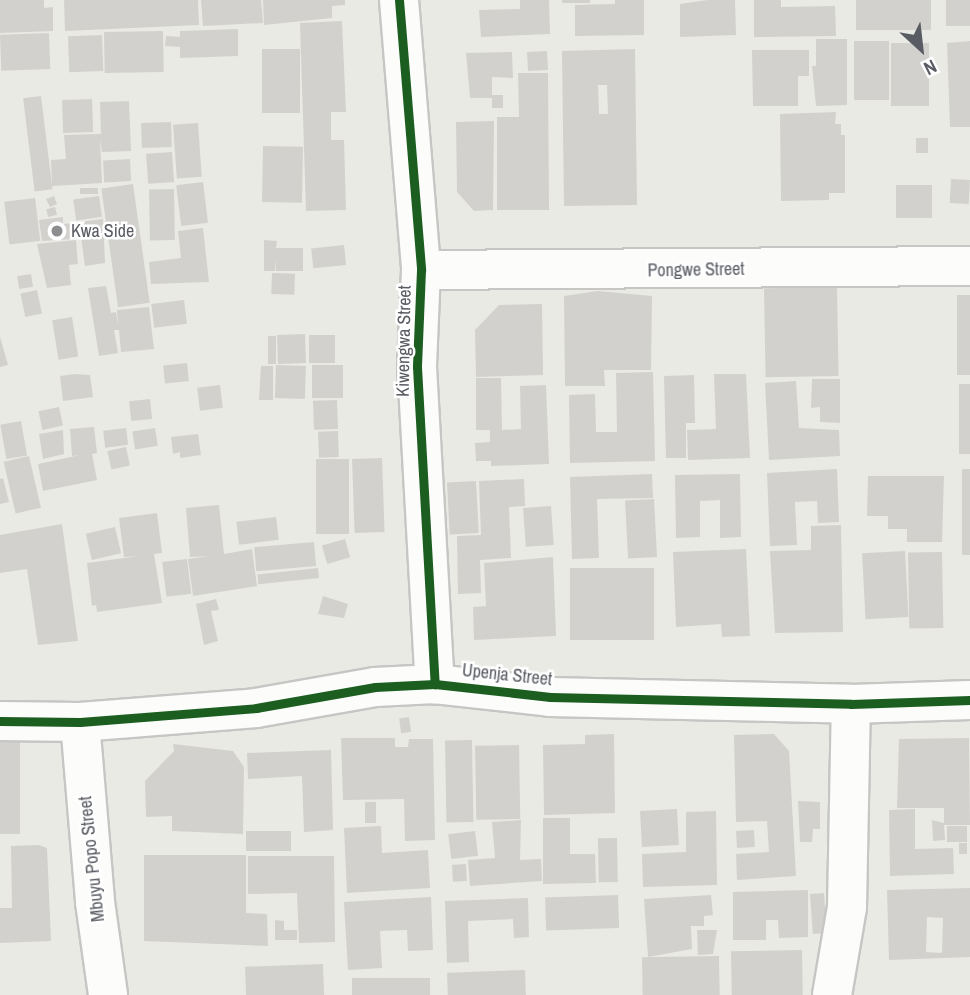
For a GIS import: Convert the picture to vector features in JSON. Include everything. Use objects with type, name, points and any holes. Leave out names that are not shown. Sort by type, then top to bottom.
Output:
[{"type":"street","name":"Kiwengwa Street","points":[[399,0],[421,270],[417,367],[435,684]]},
{"type":"street","name":"Pongwe Street","points":[[421,270],[970,266]]},
{"type":"street","name":"Upenja Street","points":[[0,721],[80,722],[256,708],[375,687],[435,684],[550,697],[851,704],[970,700]]},
{"type":"street","points":[[832,995],[848,907],[851,704]]},
{"type":"street","name":"Mbuyu Popo Street","points":[[80,722],[94,902],[108,995]]},
{"type":"building","points":[[0,0],[44,0],[44,8],[53,7],[53,31],[0,33]]},
{"type":"building","points":[[64,0],[198,0],[199,25],[65,31]]},
{"type":"building","points":[[201,0],[261,0],[263,23],[203,26]]},
{"type":"building","points":[[263,0],[345,0],[345,5],[332,6],[332,18],[264,25]]},
{"type":"building","points":[[520,0],[549,0],[550,34],[481,37],[479,10],[520,9]]},
{"type":"building","points":[[562,0],[590,0],[590,3],[562,3]]},
{"type":"building","points":[[615,0],[644,0],[644,35],[575,36],[575,5],[615,4]]},
{"type":"building","points":[[735,0],[736,35],[680,37],[680,4]]},
{"type":"building","points":[[754,0],[781,0],[781,7],[835,6],[836,36],[754,37]]},
{"type":"building","points":[[856,0],[931,0],[931,30],[856,30]]},
{"type":"building","points":[[946,0],[970,0],[970,26],[946,26]]},
{"type":"building","points":[[342,21],[346,112],[331,112],[331,140],[344,140],[346,210],[306,211],[300,23]]},
{"type":"building","points":[[238,29],[238,56],[180,58],[180,47],[165,46],[166,36],[180,37],[180,31]]},
{"type":"building","points":[[163,31],[164,72],[105,73],[104,32]]},
{"type":"building","points":[[49,33],[50,69],[1,71],[0,35]]},
{"type":"building","points":[[102,35],[103,71],[69,72],[68,36]]},
{"type":"building","points":[[816,39],[847,39],[847,105],[816,106],[812,66],[816,66]]},
{"type":"building","points":[[854,41],[889,41],[889,100],[854,100]]},
{"type":"building","points":[[970,41],[970,127],[950,127],[947,43]]},
{"type":"building","points":[[891,43],[929,43],[929,106],[891,106]]},
{"type":"building","points":[[262,49],[300,49],[300,113],[262,113]]},
{"type":"building","points":[[635,49],[637,205],[564,206],[562,51]],"holes":[[[598,85],[607,85],[608,114],[599,114]]]},
{"type":"building","points":[[752,50],[809,50],[809,76],[798,76],[798,106],[753,106]]},
{"type":"building","points":[[547,51],[548,70],[528,71],[527,52]]},
{"type":"building","points":[[512,52],[513,78],[492,77],[492,95],[503,95],[503,108],[492,108],[492,98],[470,98],[466,53]]},
{"type":"building","points":[[518,73],[548,73],[549,210],[497,210],[497,117],[519,117]]},
{"type":"building","points":[[41,96],[52,189],[35,191],[23,98]]},
{"type":"building","points":[[92,99],[93,132],[63,133],[62,100]]},
{"type":"building","points":[[129,101],[131,151],[102,152],[100,139],[102,183],[52,186],[51,160],[66,159],[64,135],[101,134],[100,102]]},
{"type":"building","points":[[836,112],[835,124],[841,124],[841,135],[845,135],[845,193],[829,193],[829,200],[781,201],[780,114]]},
{"type":"building","points":[[494,121],[493,210],[474,211],[457,192],[456,122]]},
{"type":"building","points":[[171,122],[172,147],[142,148],[141,123]]},
{"type":"building","points":[[198,123],[202,177],[177,179],[173,125]]},
{"type":"building","points":[[916,138],[928,138],[928,153],[916,153]]},
{"type":"building","points":[[263,146],[303,147],[302,203],[262,202]]},
{"type":"building","points":[[172,152],[174,182],[148,184],[146,154]]},
{"type":"building","points":[[130,159],[131,181],[104,182],[103,160]]},
{"type":"building","points":[[951,179],[970,180],[969,204],[950,203]]},
{"type":"building","points":[[203,182],[208,223],[181,226],[176,185]]},
{"type":"building","points":[[133,184],[150,303],[118,307],[101,188]]},
{"type":"building","points":[[896,185],[932,185],[932,218],[896,218]]},
{"type":"building","points":[[80,188],[98,188],[98,194],[80,194]]},
{"type":"building","points":[[149,189],[174,189],[175,240],[150,240]]},
{"type":"building","points":[[54,196],[57,204],[50,207],[46,199]]},
{"type":"building","points":[[99,196],[102,217],[76,220],[73,200]]},
{"type":"building","points":[[35,198],[40,241],[9,244],[4,202]]},
{"type":"building","points":[[55,207],[57,215],[48,217],[46,209]]},
{"type":"building","name":"Kwa Side","points":[[63,217],[63,224],[72,223],[73,239],[42,241],[39,220]]},
{"type":"building","points":[[103,219],[105,263],[85,266],[79,222]]},
{"type":"building","points":[[203,228],[209,282],[151,284],[149,262],[181,258],[178,231]]},
{"type":"building","points":[[76,240],[78,264],[69,265],[71,285],[47,288],[37,244]]},
{"type":"building","points":[[264,240],[277,241],[276,248],[303,248],[303,271],[276,271],[276,259],[275,271],[264,271]]},
{"type":"building","points":[[344,245],[346,265],[313,268],[311,248]]},
{"type":"building","points":[[272,273],[295,274],[294,295],[271,294]]},
{"type":"building","points":[[31,274],[33,287],[19,289],[17,276]]},
{"type":"building","points":[[106,286],[111,313],[116,312],[118,325],[117,310],[149,307],[154,349],[121,352],[119,330],[114,330],[118,353],[99,356],[88,288]]},
{"type":"building","points":[[837,287],[839,376],[766,377],[764,288]]},
{"type":"building","points":[[37,290],[42,313],[25,317],[20,294]]},
{"type":"building","points":[[598,291],[652,296],[651,370],[604,370],[605,386],[565,386],[564,296]]},
{"type":"building","points":[[957,295],[970,295],[970,375],[957,375]]},
{"type":"building","points":[[184,300],[187,324],[154,328],[151,304]]},
{"type":"building","points":[[542,304],[543,375],[476,377],[475,330],[499,305]]},
{"type":"building","points":[[72,317],[78,357],[59,360],[52,320]]},
{"type":"building","points":[[305,334],[306,363],[278,364],[277,335]]},
{"type":"building","points":[[309,335],[335,335],[335,363],[309,363]]},
{"type":"building","points":[[268,336],[276,336],[276,364],[268,364]]},
{"type":"building","points":[[0,337],[8,365],[0,367]]},
{"type":"building","points":[[187,363],[189,381],[165,383],[163,366]]},
{"type":"building","points":[[276,365],[306,366],[305,399],[275,398]]},
{"type":"building","points":[[312,365],[343,365],[343,398],[312,398]]},
{"type":"building","points":[[261,366],[273,366],[273,400],[259,400]]},
{"type":"building","points":[[653,372],[655,461],[570,463],[569,395],[595,394],[596,432],[617,432],[616,373]]},
{"type":"building","points":[[714,374],[746,374],[750,458],[688,460],[687,430],[716,429]]},
{"type":"building","points":[[90,375],[93,397],[63,401],[60,376]]},
{"type":"building","points":[[694,375],[695,423],[686,423],[686,458],[666,458],[664,376]]},
{"type":"building","points":[[476,378],[501,378],[502,430],[521,429],[520,386],[546,385],[549,464],[491,466],[491,461],[476,461],[475,443],[490,442],[490,430],[476,430]]},
{"type":"building","points":[[812,379],[840,379],[840,423],[820,422],[820,407],[811,408]]},
{"type":"building","points":[[796,381],[799,428],[839,430],[840,456],[769,460],[765,383]]},
{"type":"building","points":[[959,384],[970,384],[970,454],[959,454]]},
{"type":"building","points":[[220,385],[223,408],[200,411],[197,388]]},
{"type":"building","points":[[150,399],[152,419],[131,421],[129,401]]},
{"type":"building","points":[[337,400],[338,429],[314,430],[313,401]]},
{"type":"building","points":[[59,407],[63,426],[42,430],[38,411]]},
{"type":"building","points":[[21,421],[27,455],[6,459],[0,425]]},
{"type":"building","points":[[94,427],[97,453],[92,454],[97,480],[43,491],[38,464],[80,455],[72,456],[70,429]]},
{"type":"building","points":[[126,428],[128,445],[105,448],[103,431]]},
{"type":"building","points":[[155,428],[158,446],[135,449],[132,432]]},
{"type":"building","points":[[63,430],[64,454],[43,459],[39,434]]},
{"type":"building","points":[[338,431],[339,457],[319,458],[318,432]]},
{"type":"building","points":[[198,434],[201,455],[180,458],[180,452],[173,454],[171,437]]},
{"type":"building","points":[[126,447],[130,466],[111,470],[107,451]]},
{"type":"building","points":[[29,456],[41,508],[16,513],[4,462]]},
{"type":"building","points":[[382,458],[385,532],[355,533],[352,459]]},
{"type":"building","points":[[316,459],[349,459],[349,534],[316,534]]},
{"type":"building","points":[[837,469],[839,522],[818,523],[817,501],[795,502],[797,545],[770,546],[767,473]]},
{"type":"building","points":[[962,469],[970,469],[970,555],[962,555]]},
{"type":"building","points":[[652,474],[653,498],[597,499],[599,558],[572,559],[570,477]]},
{"type":"building","points":[[740,474],[741,537],[720,538],[720,500],[700,501],[700,537],[676,538],[675,475]]},
{"type":"building","points":[[868,476],[944,476],[942,542],[907,542],[907,529],[888,529],[888,516],[867,516]]},
{"type":"building","points":[[3,478],[9,502],[0,504],[0,479]]},
{"type":"building","points":[[524,479],[525,506],[509,507],[511,558],[480,560],[481,593],[458,594],[457,536],[481,535],[479,481]]},
{"type":"building","points":[[476,481],[479,533],[450,534],[447,483]]},
{"type":"building","points":[[654,499],[657,557],[628,558],[625,501]]},
{"type":"building","points":[[219,505],[224,554],[252,549],[257,586],[193,596],[188,559],[209,556],[190,557],[186,508]]},
{"type":"building","points":[[551,506],[554,545],[526,547],[523,508]]},
{"type":"building","points":[[157,513],[162,553],[154,554],[162,603],[97,612],[96,605],[92,606],[87,563],[139,556],[124,557],[119,518]]},
{"type":"building","points":[[276,517],[279,540],[239,545],[236,522]]},
{"type":"building","points":[[62,524],[78,641],[38,645],[27,569],[0,573],[0,535]]},
{"type":"building","points":[[841,525],[843,632],[775,633],[770,551],[811,550],[811,526]]},
{"type":"building","points":[[115,527],[121,553],[92,560],[86,534]]},
{"type":"building","points":[[345,539],[350,557],[327,564],[322,546]]},
{"type":"building","points":[[314,542],[316,566],[256,571],[254,547]]},
{"type":"building","points":[[746,549],[750,636],[722,637],[721,624],[676,627],[673,552]]},
{"type":"building","points":[[905,551],[908,617],[866,619],[862,553]]},
{"type":"building","points":[[942,552],[943,628],[909,629],[908,553]]},
{"type":"building","points":[[553,557],[556,636],[474,640],[473,607],[486,606],[484,563]]},
{"type":"building","points":[[187,559],[191,594],[166,597],[162,562]]},
{"type":"building","points":[[318,568],[319,578],[258,584],[257,574]]},
{"type":"building","points":[[570,568],[654,568],[654,640],[570,640]]},
{"type":"building","points":[[323,596],[348,604],[344,618],[318,614]]},
{"type":"building","points":[[216,599],[219,610],[211,611],[218,641],[204,645],[196,604]]},
{"type":"building","points":[[409,717],[411,732],[401,733],[399,718]]},
{"type":"building","points":[[614,734],[615,813],[544,815],[543,745],[585,744],[585,735]]},
{"type":"building","points":[[774,734],[789,751],[796,876],[737,880],[736,854],[769,852],[767,821],[736,822],[734,735]]},
{"type":"building","points":[[341,738],[395,738],[395,747],[408,747],[409,739],[433,739],[435,840],[405,841],[404,799],[343,800]]},
{"type":"building","points":[[969,738],[970,825],[944,825],[945,840],[933,841],[932,820],[944,823],[944,808],[897,808],[899,739]]},
{"type":"building","points":[[445,740],[472,740],[473,822],[446,822]]},
{"type":"building","points":[[0,742],[20,742],[20,834],[0,834]]},
{"type":"building","points":[[173,744],[233,751],[244,767],[243,834],[172,831],[172,816],[146,817],[145,781],[174,751]]},
{"type":"building","points":[[519,745],[520,819],[476,820],[475,746]]},
{"type":"building","points":[[331,750],[333,830],[304,832],[302,776],[248,779],[247,753]]},
{"type":"building","points":[[798,801],[820,802],[820,829],[813,829],[812,842],[800,842]]},
{"type":"building","points":[[365,802],[376,802],[376,823],[365,823]]},
{"type":"building","points":[[677,809],[679,845],[642,847],[640,811]]},
{"type":"building","points":[[915,809],[915,849],[953,848],[954,874],[890,876],[889,810]]},
{"type":"building","points":[[716,811],[717,885],[643,887],[642,854],[686,852],[686,812]]},
{"type":"building","points":[[543,818],[570,818],[570,854],[595,854],[596,883],[543,884]]},
{"type":"building","points":[[521,820],[520,860],[541,859],[542,881],[470,886],[468,860],[495,858],[492,822]]},
{"type":"building","points":[[381,826],[382,853],[428,850],[430,888],[347,893],[344,828]]},
{"type":"building","points":[[947,826],[967,826],[967,842],[947,842]]},
{"type":"building","points":[[754,830],[755,847],[737,848],[736,831]]},
{"type":"building","points":[[246,831],[291,831],[291,851],[246,851]]},
{"type":"building","points":[[475,831],[478,856],[451,859],[448,834]]},
{"type":"building","points":[[598,838],[617,838],[618,882],[599,882]]},
{"type":"building","points":[[959,843],[967,843],[967,854],[959,854]]},
{"type":"building","points":[[39,845],[47,848],[51,941],[0,943],[0,908],[12,908],[11,846]]},
{"type":"building","points":[[144,855],[246,855],[246,913],[267,914],[268,946],[144,941]]},
{"type":"building","points":[[248,856],[334,856],[335,942],[299,943],[297,893],[248,894]]},
{"type":"building","points":[[466,864],[467,881],[453,882],[452,865]]},
{"type":"building","points":[[970,888],[970,957],[889,960],[887,890]],"holes":[[[927,917],[943,918],[942,953],[926,952]]]},
{"type":"building","points":[[808,890],[808,937],[779,938],[778,920],[766,920],[766,940],[733,940],[733,892]]},
{"type":"building","points":[[824,893],[827,933],[813,934],[810,894]]},
{"type":"building","points":[[618,895],[619,928],[546,931],[545,898]]},
{"type":"building","points":[[711,895],[713,915],[704,916],[704,926],[691,926],[692,949],[648,957],[644,899]]},
{"type":"building","points":[[431,897],[433,950],[408,951],[407,930],[380,931],[382,968],[348,970],[344,902]]},
{"type":"building","points":[[528,898],[529,937],[514,938],[513,919],[468,921],[469,962],[447,963],[445,901]]},
{"type":"building","points":[[275,920],[284,921],[284,930],[297,930],[297,940],[275,940]]},
{"type":"building","points":[[697,930],[717,930],[713,954],[698,955]]},
{"type":"building","points":[[802,950],[803,995],[732,995],[731,951]]},
{"type":"building","points":[[719,956],[720,995],[643,995],[642,957]]},
{"type":"building","points":[[323,964],[324,995],[246,995],[245,967]]},
{"type":"building","points":[[525,970],[526,995],[448,995],[447,973]]},
{"type":"building","points":[[352,978],[430,978],[430,995],[352,995]]},
{"type":"cycle path","points":[[399,0],[421,270],[417,367],[435,684]]},
{"type":"cycle path","points":[[0,721],[80,722],[256,708],[375,687],[435,684],[550,697],[851,704],[970,700]]},
{"type":"place","name":"Kwa Side","points":[[57,231]]}]
